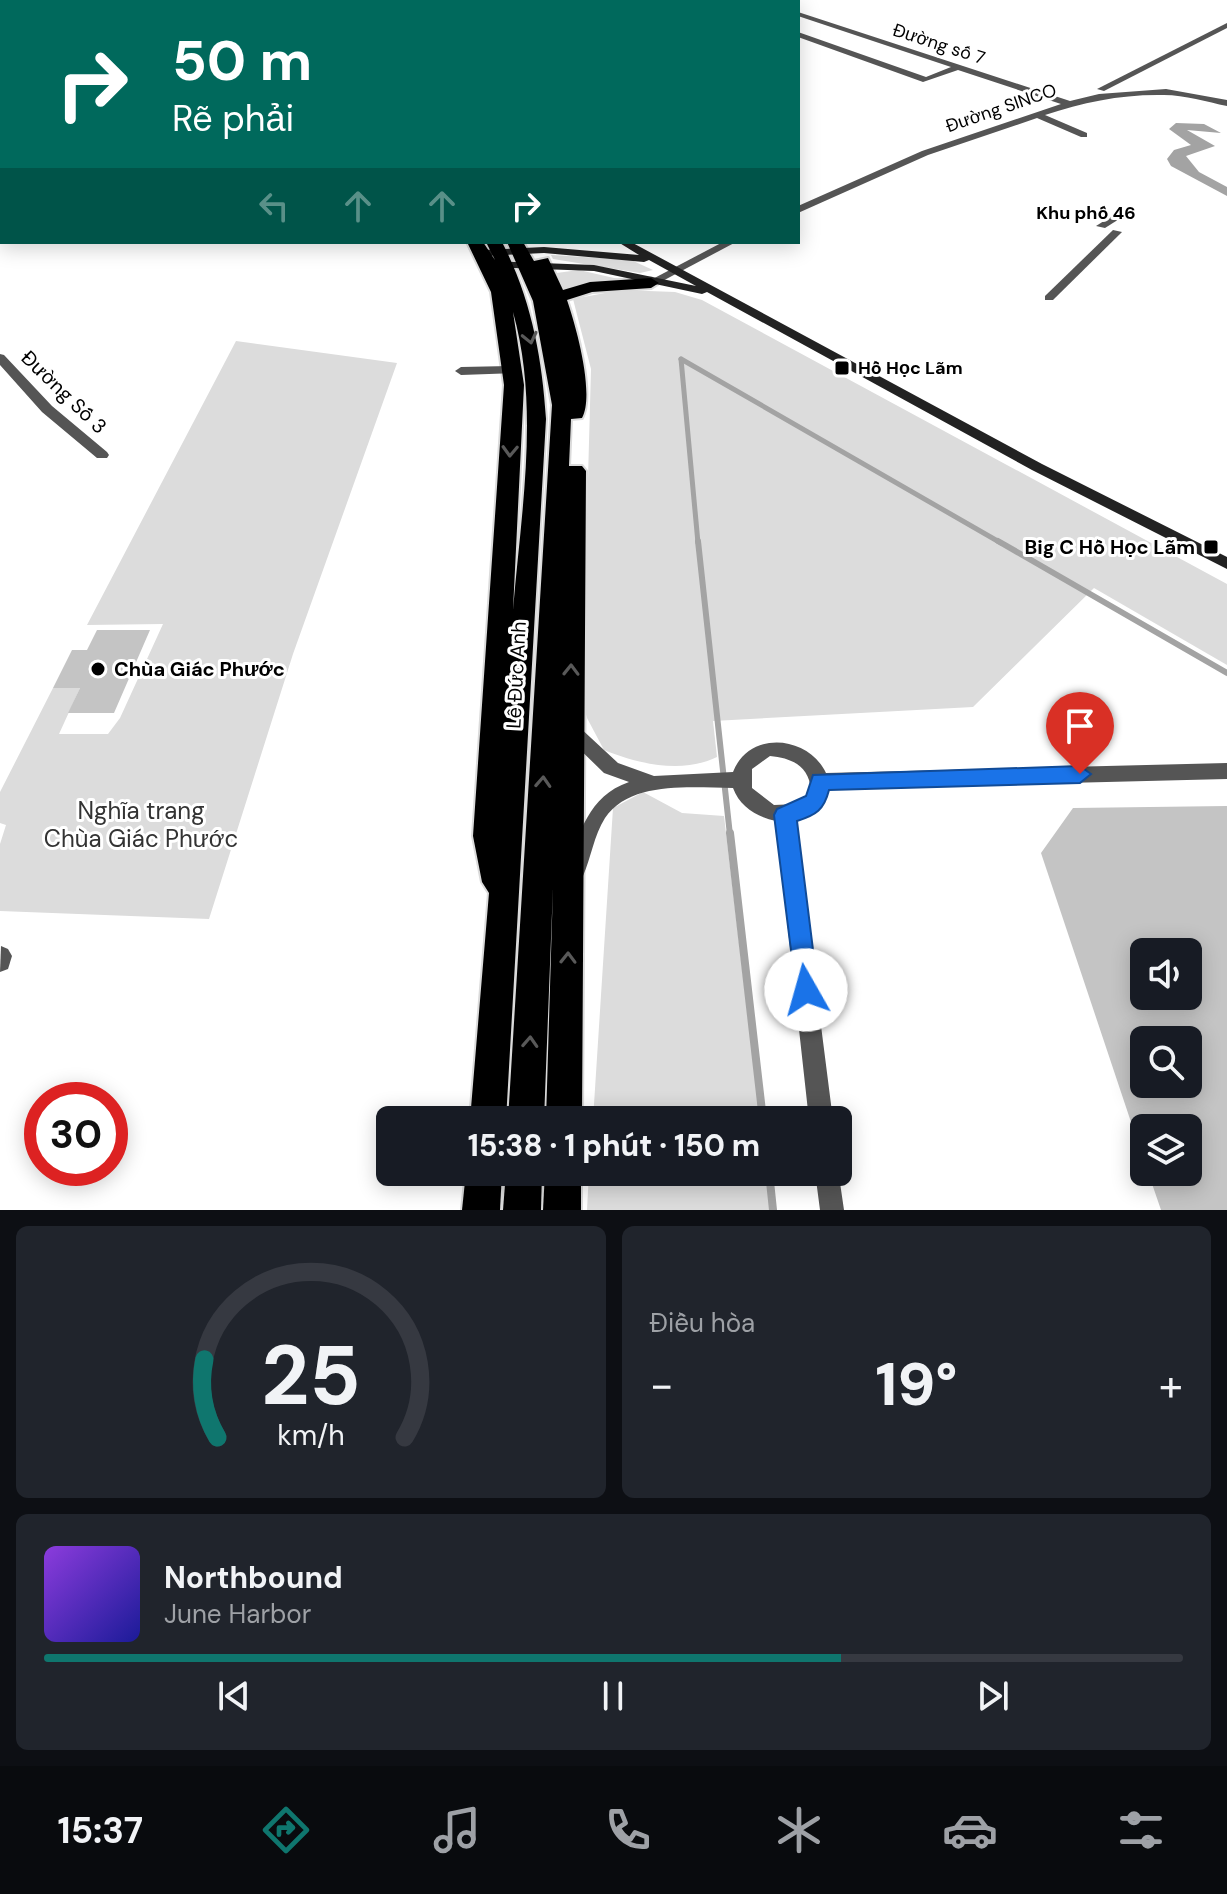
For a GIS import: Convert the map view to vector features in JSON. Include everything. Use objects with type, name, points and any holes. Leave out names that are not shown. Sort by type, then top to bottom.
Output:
[{"type":"highway","name":"Lê Đức Anh","points":[[510,253],[552,300],[576,368],[564,1106]]},
{"type":"highway","name":"Lê Đức Anh","points":[[502,909],[488,836],[513,370],[508,323],[510,253]]},
{"type":"highway","name":"Lê Đức Anh","points":[[489,1106],[537,447],[533,351],[510,253]]},
{"type":"highway","points":[[552,300],[602,285],[651,283]]},
{"type":"highway","name":"Lê Đức Anh","points":[[527,1106],[562,405],[553,339],[552,300]]},
{"type":"highway","points":[[481,1210],[483,1186]]},
{"type":"highway","points":[[522,1210],[523,1186]]},
{"type":"highway","points":[[562,1210],[563,1186]]},
{"type":"main road","points":[[626,244],[712,293],[1227,564]]},
{"type":"main road","points":[[510,253],[606,253],[654,261]]},
{"type":"main road","points":[[510,253],[712,293]]},
{"type":"street","name":"Đường số 7","points":[[800,15],[1070,104]]},
{"type":"street","points":[[1101,89],[1227,25]]},
{"type":"street","points":[[800,35],[926,80],[958,67]]},
{"type":"street","name":"Đường SINCO","points":[[800,209],[925,153],[1070,104],[1099,97],[1166,92],[1227,103]]},
{"type":"street","points":[[1037,115],[1084,135]]},
{"type":"street","points":[[1101,226],[1130,209]]},
{"type":"street","points":[[1049,298],[1117,232]]},
{"type":"street","points":[[651,283],[727,244]]},
{"type":"street","name":"Đường Số 3","points":[[0,358],[47,409],[102,455]]},
{"type":"street","points":[[461,371],[513,370]]},
{"type":"street","points":[[570,729],[611,768],[651,783]]},
{"type":"street","points":[[769,749],[796,753],[807,760],[820,781],[816,801],[808,808],[785,815],[759,809],[743,791],[740,780],[747,760],[769,749]]},
{"type":"street","points":[[820,781],[1227,771]]},
{"type":"street","points":[[569,886],[599,813],[613,798],[651,783],[740,780]]},
{"type":"street","points":[[785,815],[819,1106]]},
{"type":"street","points":[[829,1186],[832,1210]]},
{"type":"green space","points":[[551,255],[631,260],[653,270],[640,273],[553,259]]},
{"type":"green space","points":[[579,270],[623,280],[557,290],[549,274]]},
{"type":"green space","points":[[621,290],[675,292],[702,300],[1227,584],[1227,665],[1094,588],[973,707],[713,721],[717,757],[689,765],[645,763],[604,750],[587,718],[582,699],[591,369],[573,299]]},
{"type":"green space","name":"Nghĩa trang Chùa Giác Phước","points":[[236,341],[397,363],[293,654],[209,919],[0,911],[0,844],[6,825],[0,823],[0,792],[53,688],[80,688],[59,734],[108,734],[120,718],[163,624],[87,625]]},
{"type":"green space","points":[[643,792],[682,813],[724,816],[758,1106],[594,1106],[613,808]]},
{"type":"green space","points":[[588,1186],[768,1186],[771,1210],[587,1210]]},
{"type":"shaded area","points":[[1176,123],[1204,124],[1221,133],[1187,130],[1215,146],[1186,156],[1199,172],[1227,187],[1227,196],[1171,166],[1167,159],[1174,150],[1191,145],[1169,129]]},
{"type":"building","name":"Chùa Giác Phước","points":[[97,630],[150,630],[114,713],[68,713],[80,688],[53,688],[72,650],[87,650]]},
{"type":"building","points":[[1227,806],[1227,1210],[1161,1210],[1153,1186],[1202,1186],[1202,1114],[1130,1114],[1130,1119],[1041,853],[1073,808]]},
{"type":"waterway","points":[[698,543],[681,359],[1001,543]]},
{"type":"waterway","points":[[698,541],[730,835]]},
{"type":"waterway","points":[[998,541],[1227,673]]},
{"type":"waterway","points":[[730,833],[761,1106]]},
{"type":"waterway","points":[[770,1186],[773,1210]]},
{"type":"place","name":"Hồ Học Lãm","points":[[842,368]]},
{"type":"place","name":"Big C Hồ Học Lãm","points":[[1211,547]]},
{"type":"place","name":"Chùa Giác Phước","points":[[98,669]]},
{"type":"district","name":"Khu phố 46","points":[[1086,213]]},
{"type":"route","points":[[806,990],[785,815],[797,813],[816,801],[820,781],[1080,774]]}]
